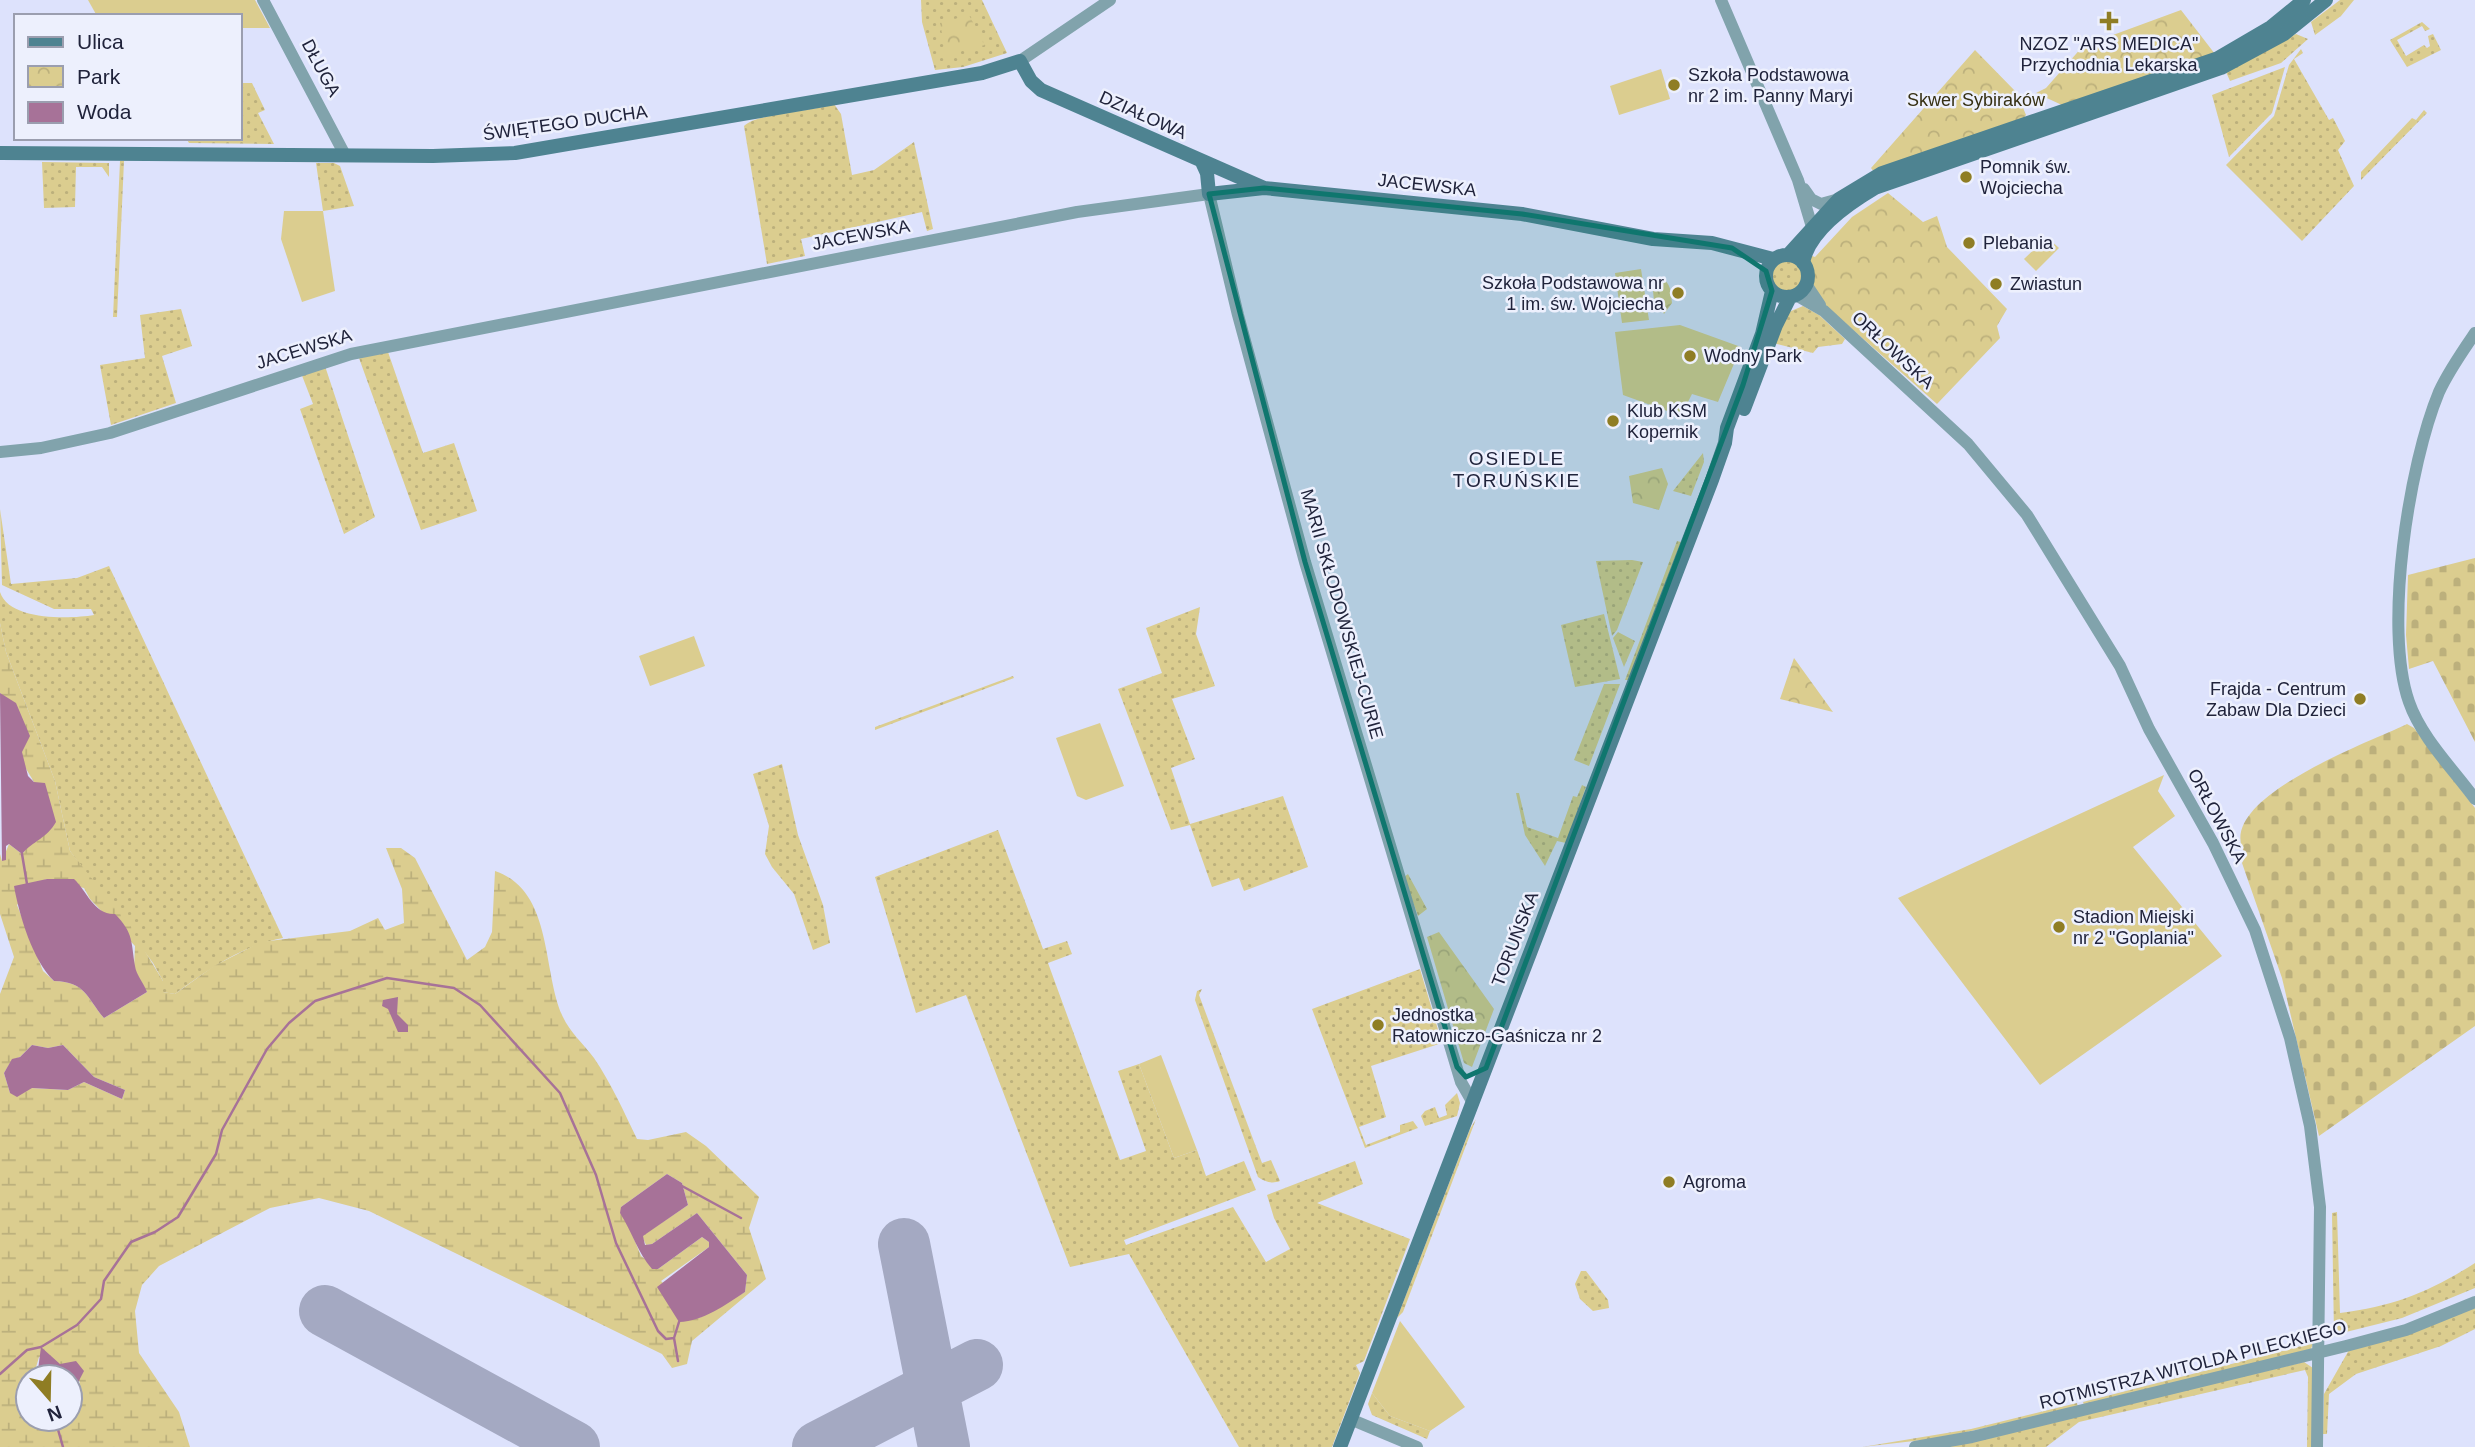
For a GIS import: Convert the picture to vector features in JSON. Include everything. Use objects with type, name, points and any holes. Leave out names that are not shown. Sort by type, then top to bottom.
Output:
[{"type":"main road","points":[[2304,0],[2261,34],[2218,58],[1865,181],[1839,199],[1776,262],[1768,286],[1772,292],[1798,292],[1807,271],[1804,263],[1807,250],[1847,207],[1875,188],[2221,68],[2276,39],[2326,0]]},
{"type":"main road","name":"ŚWIĘTEGO DUCHA","points":[[0,153],[474,155],[534,151],[982,73],[1020,61]]},
{"type":"main road","name":"DZIAŁOWA","points":[[1020,61],[1031,81],[1041,90],[1264,188]]},
{"type":"main road","name":"MARII SKŁODOWSKIEJ-CURIE","points":[[1202,162],[1207,173],[1209,194]]},
{"type":"main road","name":"JACEWSKA","points":[[1209,194],[1264,188],[1522,214],[1653,239],[1712,243],[1776,262],[1804,263]]},
{"type":"main road","name":"TORUŃSKA","points":[[1339,1447],[1725,443],[1727,428],[1762,334],[1772,292]]},
{"type":"main road","name":"TORUŃSKA","points":[[1725,443],[1735,430],[1776,325],[1798,292]]},
{"type":"street","name":"DŁUGA","points":[[263,0],[345,155]]},
{"type":"street","name":"ŚWIĘTEGO DUCHA","points":[[1020,61],[1110,0]]},
{"type":"street","points":[[1721,0],[1798,180],[1812,227]]},
{"type":"street","points":[[1798,180],[1817,203],[1827,204],[1839,199]]},
{"type":"street","name":"JACEWSKA","points":[[0,452],[41,448],[110,433],[351,354],[1077,212],[1209,194]]},
{"type":"street","name":"MARII SKŁODOWSKIEJ-CURIE","points":[[1209,194],[1238,315],[1305,562],[1465,1093],[1473,1103]]},
{"type":"street","name":"ORŁOWSKA","points":[[1798,292],[1824,311],[1968,444],[2027,515],[2120,666],[2141,713],[2213,843],[2255,930],[2290,1038],[2311,1126],[2320,1207],[2317,1447]]},
{"type":"street","points":[[2475,333],[2440,390],[2419,456],[2404,542],[2400,627],[2405,687],[2413,712],[2475,799]]},
{"type":"street","points":[[1459,1073],[1469,1078],[1484,1074]]},
{"type":"street","name":"ROTMISTRZA WITOLDA PILECKIEGO","points":[[1915,1447],[1972,1437],[2406,1330],[2475,1302]]},
{"type":"street","points":[[1350,1419],[1417,1447]]},
{"type":"highlighted area","points":[[1264,188],[1522,214],[1732,248],[1766,271],[1772,291],[1743,385],[1486,1068],[1466,1077],[1457,1067],[1305,562],[1209,194]]},
{"type":"green space","points":[[88,0],[255,0],[270,28],[242,28],[242,14],[96,14]]},
{"type":"green space","points":[[921,0],[982,0],[1007,53],[963,67],[935,70],[922,22]]},
{"type":"green space","points":[[2340,0],[2354,0],[2341,16],[2315,35],[2311,22]]},
{"type":"green space","points":[[2181,10],[2215,54],[2064,106],[2036,93],[2046,88],[2083,46]]},
{"type":"green space","points":[[969,15],[985,45],[946,55],[940,23]]},
{"type":"green space","points":[[2422,22],[2430,29],[2425,31],[2422,26],[2397,40],[2406,56],[2424,45],[2427,48],[2430,46],[2428,36],[2433,34],[2441,50],[2407,67],[2390,40]]},
{"type":"green space","points":[[2296,34],[2308,39],[2281,63],[2230,81],[2226,72]]},
{"type":"green space","points":[[2301,49],[2303,53],[2294,59],[2329,120],[2333,118],[2345,141],[2338,150],[2354,186],[2302,241],[2226,165],[2274,116],[2289,65]]},
{"type":"green space","name":"Skwer Sybiraków","points":[[1975,50],[2017,93],[2026,115],[2022,120],[1874,172],[1871,168]]},
{"type":"green space","points":[[2285,67],[2272,113],[2229,157],[2212,95]]},
{"type":"green space","points":[[1661,69],[1670,99],[1619,115],[1610,86]]},
{"type":"green space","points":[[242,83],[252,83],[265,110],[258,113],[274,144],[189,143],[187,140],[242,140]]},
{"type":"green space","points":[[834,104],[841,114],[852,175],[874,170],[914,142],[933,229],[927,231],[922,212],[801,239],[805,256],[767,264],[744,126],[772,115]]},
{"type":"green space","points":[[2424,110],[2427,113],[2361,180],[2361,172],[2412,118],[2416,120]]},
{"type":"green space","points":[[120,161],[124,161],[117,317],[113,317]]},
{"type":"green space","points":[[42,162],[109,163],[109,177],[102,167],[76,167],[75,207],[44,208]]},
{"type":"green space","points":[[316,163],[334,163],[340,166],[354,206],[323,211]]},
{"type":"green space","points":[[1888,193],[1923,222],[1937,216],[1947,247],[2007,309],[1997,326],[2000,338],[1937,404],[1826,306],[1811,283],[1809,255],[1815,257],[1852,217]]},
{"type":"green space","points":[[284,211],[323,211],[335,291],[302,302],[281,239]]},
{"type":"green space","points":[[2047,237],[2059,248],[2036,271],[2024,259]]},
{"type":"green space","points":[[1787,260],[1798,265],[1803,276],[1798,287],[1787,292],[1776,287],[1771,276],[1776,265]]},
{"type":"green space","points":[[1641,269],[1649,320],[1622,323],[1615,273]]},
{"type":"green space","points":[[1659,277],[1670,287],[1672,303],[1664,314],[1657,301],[1654,301],[1653,291],[1656,290]]},
{"type":"green space","points":[[1803,306],[1819,315],[1845,339],[1842,344],[1818,347],[1813,353],[1773,343],[1784,314]]},
{"type":"green space","points":[[181,309],[192,346],[162,356],[176,403],[111,425],[100,365],[145,358],[140,315]]},
{"type":"green space","points":[[1680,325],[1741,347],[1718,402],[1692,394],[1681,416],[1623,395],[1615,332]]},
{"type":"green space","points":[[388,352],[423,453],[454,443],[477,511],[421,530],[359,358]]},
{"type":"green space","points":[[325,366],[375,517],[344,534],[300,409],[313,404],[301,373]]},
{"type":"green space","points":[[1703,453],[1704,462],[1691,496],[1673,491]]},
{"type":"green space","points":[[1662,468],[1668,484],[1659,510],[1633,503],[1629,476]]},
{"type":"green space","points":[[0,509],[11,584],[77,578],[109,566],[283,938],[240,952],[175,994],[162,992],[163,981],[153,963],[70,851],[55,781],[6,652],[0,623],[0,592],[15,608],[27,613],[56,617],[94,615],[91,609],[54,609],[2,585]]},
{"type":"green space","points":[[1677,541],[1681,542],[1628,680],[1625,680]]},
{"type":"green space","points":[[2475,558],[2475,742],[2433,661],[2409,669],[2406,635],[2408,575]]},
{"type":"green space","points":[[1596,561],[1643,562],[1617,630],[1612,636]]},
{"type":"green space","points":[[1200,607],[1196,634],[1215,686],[1172,699],[1195,759],[1171,768],[1190,824],[1283,796],[1308,867],[1244,891],[1239,878],[1212,887],[1190,825],[1171,830],[1118,689],[1162,673],[1146,628]]},
{"type":"green space","points":[[1604,614],[1620,679],[1575,687],[1561,625]]},
{"type":"green space","points":[[0,623],[6,652],[55,781],[70,851],[129,925],[163,981],[163,992],[175,994],[214,966],[261,942],[350,931],[378,918],[385,930],[404,923],[402,889],[386,848],[401,848],[415,858],[467,960],[485,947],[492,932],[495,871],[514,881],[527,895],[536,913],[562,1015],[600,1068],[637,1139],[648,1140],[686,1132],[706,1146],[759,1197],[749,1228],[766,1279],[692,1341],[687,1364],[672,1368],[662,1354],[369,1211],[319,1198],[270,1208],[159,1266],[142,1285],[135,1311],[139,1353],[179,1412],[190,1447],[0,1447],[0,994],[14,957],[0,914],[0,854],[2,861],[9,844],[22,854],[32,842],[34,782],[25,767],[7,700],[0,693]],"holes":[[[47,879],[84,888],[90,899],[135,946],[134,969],[147,992],[104,1018],[79,988],[73,984],[54,981],[43,971],[17,905],[36,883]],[[32,1045],[48,1048],[63,1045],[94,1077],[125,1090],[122,1099],[84,1082],[68,1090],[31,1088],[10,1093],[4,1073],[12,1060],[20,1057]],[[667,1174],[682,1183],[688,1205],[642,1236],[646,1245],[652,1244],[697,1213],[747,1275],[745,1292],[699,1318],[661,1281],[709,1247],[709,1242],[702,1237],[658,1269],[641,1256],[621,1207]]]},
{"type":"green space","points":[[1618,632],[1635,641],[1624,667],[1613,638]]},
{"type":"green space","points":[[694,636],[705,666],[650,686],[639,656]]},
{"type":"green space","points":[[1794,658],[1833,712],[1780,699]]},
{"type":"green space","points":[[1013,676],[1014,678],[875,730],[875,727]]},
{"type":"green space","points":[[1604,684],[1620,684],[1589,766],[1574,760]]},
{"type":"green space","points":[[1100,723],[1124,786],[1086,800],[1077,796],[1056,738]]},
{"type":"green space","points":[[2407,724],[2414,728],[2475,808],[2475,1026],[2319,1136],[2282,978],[2242,863],[2246,855],[2241,834],[2250,814],[2271,794],[2299,775]]},
{"type":"green space","points":[[782,764],[798,835],[823,905],[830,943],[813,950],[794,894],[765,854],[769,826],[753,774]]},
{"type":"green space","name":"Stadion Miejski nr 2 \"Goplania\"","points":[[2164,775],[2158,791],[2175,816],[2133,847],[2222,956],[2040,1085],[1898,898]]},
{"type":"green space","points":[[1582,785],[1586,787],[1566,843],[1557,841],[1545,866],[1525,835],[1516,793],[1519,793],[1527,827],[1558,838],[1573,796],[1577,797]]},
{"type":"green space","points":[[998,830],[1043,949],[1067,941],[1072,954],[1048,963],[1120,1160],[1146,1151],[1118,1071],[1139,1064],[1174,1158],[1197,1150],[1206,1176],[1244,1161],[1256,1190],[1124,1240],[1126,1245],[1233,1207],[1266,1262],[1290,1249],[1274,1218],[1267,1195],[1355,1161],[1363,1184],[1317,1203],[1410,1239],[1364,1361],[1356,1365],[1360,1373],[1332,1447],[1239,1447],[1129,1254],[1070,1267],[966,995],[916,1013],[875,877]]},
{"type":"green space","points":[[1408,874],[1427,909],[1418,916],[1404,877]]},
{"type":"green space","points":[[1439,932],[1494,1009],[1472,1067],[1464,1063],[1427,937]]},
{"type":"green space","points":[[1420,969],[1442,1043],[1371,1066],[1386,1117],[1359,1127],[1366,1145],[1400,1132],[1400,1125],[1413,1121],[1418,1128],[1365,1148],[1312,1009]]},
{"type":"green space","points":[[1202,989],[1199,995],[1262,1163],[1271,1160],[1280,1181],[1269,1182],[1258,1177],[1195,1000],[1197,991]]},
{"type":"green space","points":[[1161,1055],[1197,1150],[1174,1158],[1139,1064]]},
{"type":"green space","points":[[1457,1093],[1460,1103],[1457,1116],[1425,1126],[1421,1116],[1425,1111],[1435,1107],[1439,1118],[1447,1115],[1445,1105]]},
{"type":"green space","points":[[1476,1119],[1403,1312],[1397,1318],[1470,1129]]},
{"type":"green space","points":[[2337,1212],[2340,1313],[2395,1302],[2442,1282],[2475,1263],[2475,1288],[2402,1318],[2334,1335],[2332,1213]]},
{"type":"green space","points":[[1581,1271],[1586,1271],[1608,1300],[1609,1308],[1593,1311],[1580,1299],[1575,1284]]},
{"type":"green space","points":[[2475,1307],[2475,1329],[2441,1346],[2356,1374],[2329,1394],[2327,1434],[2323,1434],[2324,1394],[2349,1350]]},
{"type":"green space","points":[[1400,1321],[1465,1407],[1430,1431],[1390,1416],[1372,1393]]},
{"type":"green space","points":[[2313,1343],[2311,1349],[2084,1405],[2083,1402]]},
{"type":"green space","points":[[2304,1362],[2313,1368],[2312,1447],[2307,1447],[2308,1377],[2305,1370],[2079,1422],[2046,1447],[1944,1447]]},
{"type":"green space","points":[[1372,1393],[1390,1416],[1430,1431],[1427,1439],[1372,1415],[1368,1404]]},
{"type":"green space","points":[[2077,1403],[2078,1407],[1940,1438],[1862,1447],[1971,1429]]},
{"type":"water","points":[[0,693],[16,703],[30,736],[22,752],[28,776],[34,782],[45,783],[56,822],[22,854],[9,844],[6,846],[6,860],[2,861]]},
{"type":"water","points":[[47,879],[74,879],[96,907],[115,914],[129,933],[136,969],[147,992],[104,1018],[79,988],[73,984],[54,981],[46,972],[33,950],[23,924],[14,886]]},
{"type":"water","points":[[398,997],[397,1014],[408,1025],[408,1032],[398,1032],[388,1009],[382,1006],[383,1000]]},
{"type":"water","points":[[32,1045],[48,1048],[63,1045],[94,1077],[125,1090],[122,1099],[84,1082],[68,1090],[32,1088],[17,1097],[10,1093],[4,1073],[12,1059],[20,1057]]},
{"type":"water","points":[[667,1174],[682,1183],[688,1205],[643,1236],[645,1245],[652,1244],[697,1213],[747,1275],[745,1292],[722,1307],[688,1321],[679,1322],[657,1287],[709,1247],[709,1242],[702,1237],[658,1269],[652,1269],[620,1213],[621,1207]]},
{"type":"water","points":[[41,1347],[59,1363],[39,1363]]},
{"type":"waterway","points":[[22,854],[27,884]]},
{"type":"waterway","points":[[0,1374],[27,1350],[41,1347],[77,1325],[101,1299],[104,1281],[131,1242],[155,1232],[178,1217],[216,1154],[222,1130],[267,1049],[289,1023],[315,1001],[387,978],[454,988],[480,1005],[560,1093],[596,1175],[616,1243],[658,1331],[666,1339],[674,1338]]},
{"type":"waterway","points":[[682,1186],[741,1218]]},
{"type":"waterway","points":[[678,1361],[674,1338],[679,1322]]},
{"type":"waterway","points":[[59,1433],[63,1447]]},
{"type":"runway","points":[[904,1244],[944,1447]]},
{"type":"runway","points":[[325,1311],[574,1447]]},
{"type":"runway","points":[[818,1447],[977,1365]]},
{"type":"place","name":"NZOZ \"ARS MEDICA\" Przychodnia Lekarska","points":[[2109,21]]},
{"type":"place","name":"Szkoła Podstawowa nr 2 im. Panny Maryi","points":[[1674,85]]},
{"type":"place","name":"Pomnik św. Wojciecha","points":[[1966,177]]},
{"type":"place","name":"Plebania","points":[[1969,243]]},
{"type":"place","name":"Zwiastun","points":[[1996,284]]},
{"type":"place","name":"Szkoła Podstawowa nr 1 im. św. Wojciecha","points":[[1678,293]]},
{"type":"place","name":"Wodny Park","points":[[1690,356]]},
{"type":"place","name":"Klub KSM Kopernik","points":[[1613,421]]},
{"type":"place","name":"Frajda - Centrum Zabaw Dla Dzieci","points":[[2360,699]]},
{"type":"place","name":"Stadion Miejski nr 2 \"Goplania\"","points":[[2059,927]]},
{"type":"place","name":"Jednostka Ratowniczo-Gaśnicza nr 2","points":[[1378,1025]]},
{"type":"place","name":"Agroma","points":[[1669,1182]]},
{"type":"district","name":"OSIEDLE TORUŃSKIE","points":[[1517,469]]}]
